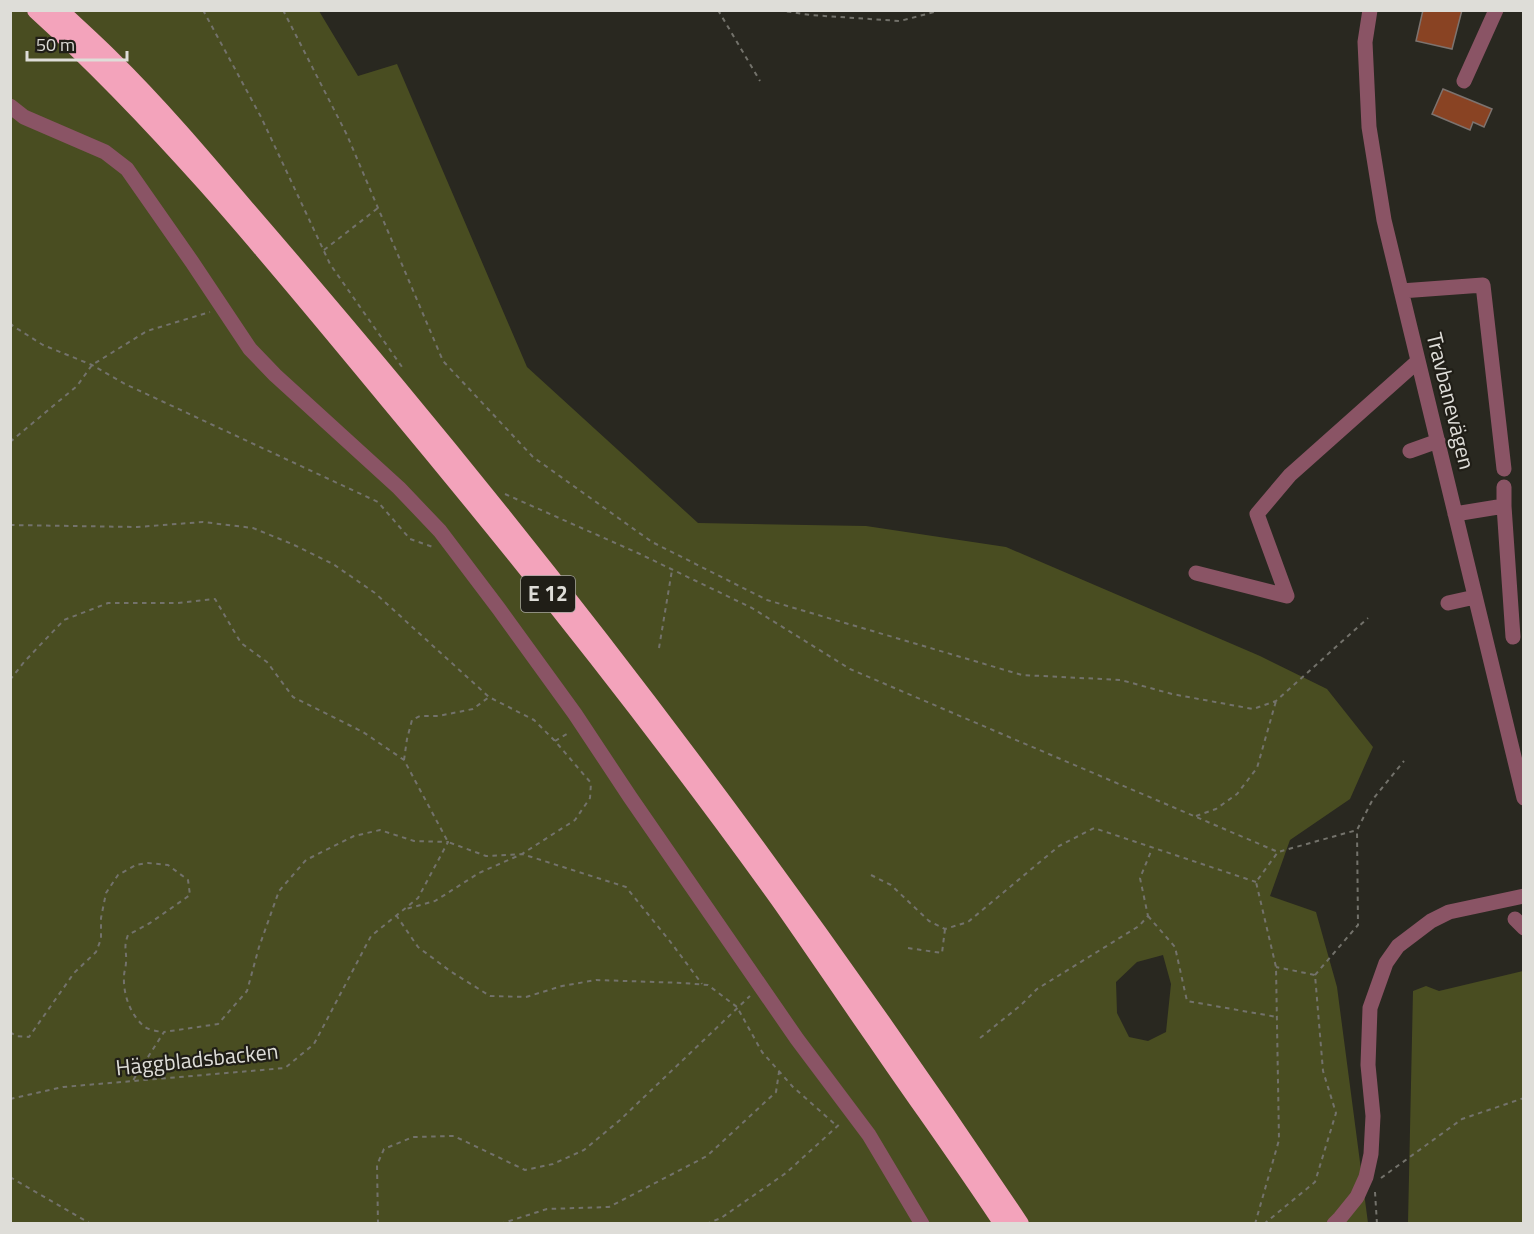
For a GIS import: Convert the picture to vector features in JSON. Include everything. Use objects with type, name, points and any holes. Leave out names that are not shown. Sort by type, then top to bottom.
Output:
[{"type":"highway","name":"E 12","points":[[36,10],[174,147],[310,305],[568,618],[781,902],[1003,1224]]},
{"type":"highway","name":"E 12","points":[[59,10],[112,60],[219,177],[474,480],[570,601],[711,785],[784,885],[922,1080],[1020,1224]]},
{"type":"street","name":"Travbanevägen","points":[[1370,10],[1365,42],[1369,127],[1384,220],[1524,798]]},
{"type":"street","points":[[1464,81],[1496,10]]},
{"type":"street","points":[[10,106],[24,117],[105,152],[127,169],[250,349],[275,375],[399,488],[440,531],[582,725],[797,1040],[869,1135],[922,1224]]},
{"type":"street","points":[[1401,291],[1483,285],[1504,469]]},
{"type":"street","points":[[1196,573],[1287,596],[1257,514],[1290,475],[1418,361]]},
{"type":"street","points":[[1410,451],[1438,441]]},
{"type":"street","points":[[1504,487],[1513,637]]},
{"type":"street","points":[[1455,514],[1504,506]]},
{"type":"street","points":[[1449,603],[1475,597]]},
{"type":"street","points":[[1334,1224],[1357,1197],[1366,1176],[1371,1154],[1373,1116],[1368,1065],[1370,1008],[1386,963],[1398,946],[1431,921],[1449,912],[1524,896]]},
{"type":"path","points":[[203,10],[261,117],[330,264],[406,372]]},
{"type":"path","points":[[283,10],[347,135],[443,361],[533,457],[652,542],[767,600],[1022,675],[1121,680],[1172,694],[1252,709],[1276,701],[1368,618]]},
{"type":"path","points":[[717,10],[760,81]]},
{"type":"path","points":[[778,10],[810,15],[900,21],[942,10]]},
{"type":"path","points":[[324,250],[378,207]]},
{"type":"path","points":[[10,442],[77,386],[92,365],[147,331],[223,309]]},
{"type":"path","points":[[10,323],[43,345],[92,365],[126,384],[378,502],[410,539],[434,547],[452,548]]},
{"type":"path","points":[[499,491],[640,554],[752,608],[850,669],[1278,852]]},
{"type":"path","points":[[10,525],[137,527],[203,522],[253,528],[333,564],[375,593],[489,697],[534,720],[591,783],[590,798],[575,820],[522,854],[479,873],[435,901],[403,910]]},
{"type":"path","points":[[659,648],[672,570]]},
{"type":"path","points":[[10,680],[64,620],[108,603],[178,603],[214,599],[241,643],[267,662],[293,698],[363,732],[404,760],[448,842]]},
{"type":"path","points":[[404,760],[412,720],[420,716],[438,716],[473,709],[489,697]]},
{"type":"path","points":[[1196,816],[1216,809],[1238,794],[1257,768],[1276,701]]},
{"type":"path","points":[[555,741],[582,725]]},
{"type":"path","points":[[1264,1224],[1315,1182],[1336,1113],[1323,1071],[1315,975],[1358,925],[1357,830],[1373,799],[1404,761]]},
{"type":"path","points":[[872,875],[891,885],[928,921],[945,929],[968,922],[1059,846],[1094,828],[1256,882]]},
{"type":"path","points":[[10,1032],[16,1036],[29,1036],[74,973],[96,952],[101,939],[101,918],[106,893],[118,875],[136,865],[148,863],[168,865],[188,880],[190,895],[150,923],[128,935],[124,945],[127,961],[124,987],[127,1000],[134,1015],[146,1028],[164,1032],[218,1024],[247,991],[259,947],[279,891],[306,860],[354,836],[380,830],[414,841],[448,842],[486,856],[522,854],[626,887],[702,984]]},
{"type":"path","points":[[1255,1224],[1279,1140],[1276,967],[1256,882],[1278,852],[1357,830]]},
{"type":"path","name":"Häggbladsbacken","points":[[10,1099],[63,1087],[285,1068],[314,1044],[371,936],[418,898],[448,842]]},
{"type":"path","points":[[1152,848],[1140,878],[1148,916],[1175,947],[1187,1001],[1277,1017]]},
{"type":"path","points":[[396,915],[418,946],[450,971],[490,996],[526,997],[562,986],[596,980],[702,984],[708,985],[737,1007],[762,1052],[793,1087],[837,1126],[786,1173],[721,1218],[706,1224]]},
{"type":"path","points":[[980,1038],[1037,989],[1139,926],[1148,916]]},
{"type":"path","points":[[908,948],[942,953],[945,929]]},
{"type":"path","points":[[1276,967],[1315,975]]},
{"type":"path","points":[[378,1224],[377,1165],[384,1149],[413,1137],[454,1136],[525,1170],[553,1164],[584,1150],[620,1120],[737,1007]]},
{"type":"path","points":[[132,1082],[164,1032]]},
{"type":"path","points":[[501,1224],[547,1209],[609,1206],[707,1156],[776,1092],[779,1072]]},
{"type":"path","points":[[1377,1224],[1374,1183],[1462,1119],[1524,1098]]},
{"type":"path","points":[[10,1177],[92,1224]]},
{"type":"green space","points":[[10,11],[319,11],[358,76],[397,64],[527,367],[698,523],[866,526],[1006,547],[1260,656],[1327,689],[1373,747],[1350,799],[1290,840],[1270,896],[1316,912],[1337,987],[1368,1223],[11,1223]],"holes":[[[1163,955],[1171,984],[1166,1032],[1148,1041],[1129,1037],[1117,1013],[1116,982],[1137,962]]]},
{"type":"green space","points":[[1523,971],[1523,1223],[1408,1223],[1413,991],[1426,986],[1439,991]]},
{"type":"building","points":[[1423,10],[1462,10],[1452,49],[1416,41]]},
{"type":"building","points":[[1443,89],[1492,109],[1484,127],[1473,122],[1470,130],[1432,114]]}]
